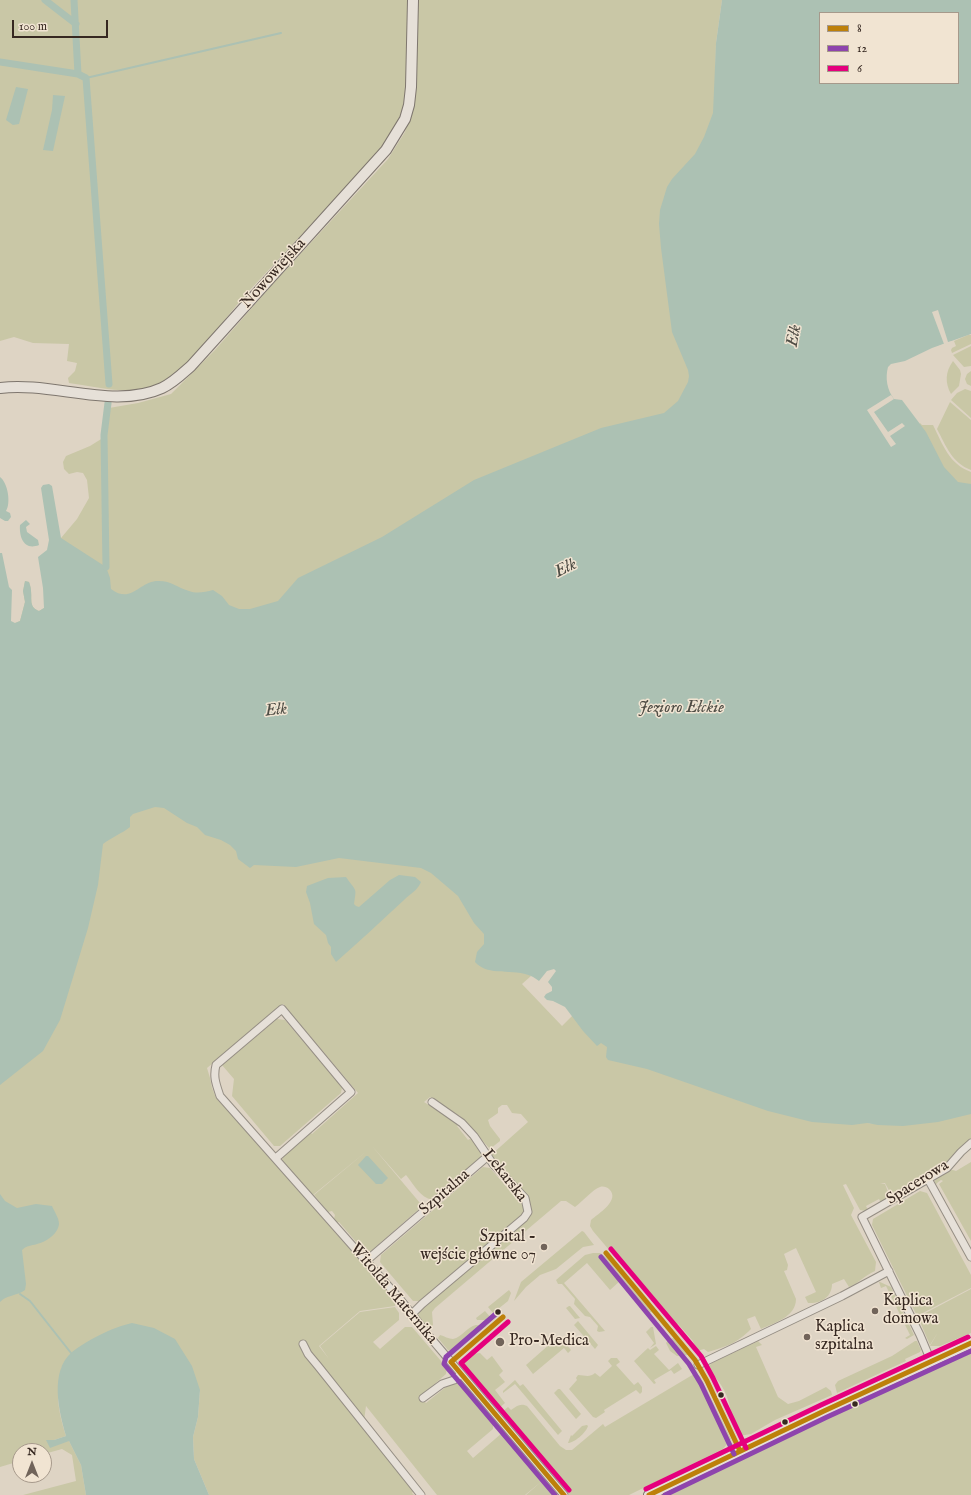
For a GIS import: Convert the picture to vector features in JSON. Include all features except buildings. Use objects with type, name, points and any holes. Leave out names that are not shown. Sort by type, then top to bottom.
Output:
[{"type":"street","name":"Nowowiejska","points":[[0,388],[29,387],[112,396],[138,395],[162,388],[173,382],[191,366],[386,150],[399,131],[405,119],[409,105],[411,86],[413,0]]},
{"type":"street","name":"Witolda Maternika","points":[[276,1158],[351,1092],[282,1009],[216,1065],[214,1074],[215,1082],[220,1096],[386,1283],[411,1315],[564,1495]]},
{"type":"street","name":"Lekarska","points":[[411,1315],[524,1218],[528,1212],[525,1198],[488,1156],[474,1136],[462,1123],[432,1102]]},
{"type":"street","name":"Spacerowa","points":[[889,1271],[862,1217],[947,1168],[971,1143]]},
{"type":"street","name":"Szpitalna","points":[[366,1261],[488,1156]]},
{"type":"street","points":[[928,1179],[971,1257]]},
{"type":"street","points":[[698,1365],[842,1296],[889,1271],[931,1361]]},
{"type":"street","points":[[303,1344],[308,1354],[421,1495]]},
{"type":"street","points":[[649,1495],[931,1361],[971,1344]]},
{"type":"street","points":[[424,1398],[442,1384],[454,1380],[461,1374]]},
{"type":"shaded area","points":[[0,0],[409,0],[407,94],[404,113],[393,136],[237,304],[204,346],[178,372],[165,381],[150,388],[141,390],[131,391],[110,389],[69,383],[68,378],[75,371],[77,363],[67,361],[69,344],[33,343],[14,337],[0,341]]},
{"type":"shaded area","points":[[416,0],[722,0],[716,43],[709,388],[340,608],[15,623],[20,621],[25,602],[23,591],[25,581],[29,582],[32,605],[39,611],[44,608],[61,538],[77,519],[89,498],[87,480],[83,473],[77,472],[69,474],[64,469],[63,462],[66,456],[90,446],[106,436],[109,408],[138,403],[171,394],[215,350],[271,286],[388,159],[405,132],[412,107]]},
{"type":"shaded area","points":[[971,335],[971,344],[952,353],[952,348],[956,346],[954,341]]},
{"type":"shaded area","points":[[971,346],[971,366],[964,367],[953,355]]},
{"type":"shaded area","points":[[953,361],[960,370],[961,374],[959,386],[951,394],[947,382],[947,373]]},
{"type":"shaded area","points":[[971,371],[971,386],[967,384],[965,379],[967,374]]},
{"type":"shaded area","points":[[965,389],[971,391],[971,418],[951,400],[957,393]]},
{"type":"shaded area","points":[[950,402],[971,420],[971,470],[964,467],[954,458],[937,429]]},
{"type":"shaded area","points":[[920,423],[922,425],[933,425],[952,459],[963,469],[971,472],[971,513],[916,432]]},
{"type":"shaded area","points":[[55,788],[398,827],[531,976],[522,984],[562,1026],[576,1012],[867,1123],[875,1124],[971,1087],[971,1141],[945,1165],[892,1196],[885,1183],[880,1183],[885,1184],[890,1197],[881,1203],[879,1199],[866,1206],[868,1210],[866,1211],[860,1210],[846,1184],[843,1185],[854,1208],[851,1215],[876,1262],[875,1271],[849,1287],[844,1279],[832,1284],[832,1289],[825,1299],[808,1303],[805,1297],[816,1292],[796,1248],[784,1254],[788,1265],[787,1270],[784,1271],[796,1299],[792,1310],[778,1322],[761,1329],[755,1316],[747,1319],[751,1329],[736,1341],[721,1348],[708,1352],[704,1349],[697,1351],[693,1341],[678,1324],[671,1323],[593,1231],[590,1226],[591,1220],[607,1206],[612,1198],[612,1193],[609,1189],[604,1187],[594,1190],[575,1207],[566,1201],[561,1201],[435,1308],[432,1312],[433,1325],[428,1328],[419,1318],[418,1312],[530,1211],[530,1204],[527,1198],[491,1155],[528,1122],[521,1114],[512,1113],[507,1105],[502,1105],[498,1108],[498,1113],[488,1120],[490,1126],[500,1139],[500,1141],[490,1149],[460,1116],[430,1097],[424,1102],[459,1124],[457,1126],[468,1140],[472,1138],[480,1149],[481,1158],[434,1199],[430,1199],[415,1187],[406,1175],[401,1179],[372,1146],[420,1203],[419,1209],[371,1251],[363,1250],[339,1222],[337,1223],[334,1219],[335,1215],[332,1211],[328,1212],[314,1195],[368,1150],[313,1195],[282,1161],[283,1156],[311,1133],[312,1134],[358,1093],[283,1004],[207,1068],[216,1098],[250,1134],[338,1236],[395,1297],[395,1306],[360,1311],[319,1346],[329,1359],[320,1346],[360,1312],[395,1307],[399,1313],[399,1320],[373,1342],[380,1349],[405,1327],[412,1327],[447,1368],[446,1374],[420,1397],[426,1403],[452,1382],[459,1382],[493,1422],[493,1429],[467,1451],[473,1458],[502,1433],[542,1481],[525,1495],[437,1495],[366,1406],[363,1428],[408,1482],[414,1491],[412,1493],[414,1495],[209,1495],[194,1459],[193,1437],[198,1417],[200,1390],[62,1367],[58,1402],[66,1436],[54,1440],[46,1440],[69,1441],[81,1465],[86,1495],[23,1495],[76,1481],[72,1455],[62,1449],[52,1452],[52,1443],[12,1443],[12,1463],[0,1467],[0,1025]]},
{"type":"shaded area","points":[[277,1019],[285,1020],[342,1087],[341,1093],[280,1146],[274,1146],[232,1096],[234,1079],[222,1065]]},
{"type":"shaded area","points":[[971,1162],[971,1241],[939,1184],[943,1181],[941,1180],[935,1186],[934,1183],[937,1177],[943,1172],[950,1170],[956,1171]]},
{"type":"shaded area","points":[[483,1167],[490,1168],[524,1207],[524,1215],[420,1301],[413,1301],[380,1262],[381,1255]]},
{"type":"shaded area","points":[[920,1191],[927,1193],[971,1275],[971,1288],[917,1316],[872,1225],[873,1219]]},
{"type":"shaded area","points":[[582,1231],[594,1245],[583,1247],[556,1269],[540,1275],[526,1287],[514,1301],[521,1282]]},
{"type":"shaded area","points":[[600,1253],[606,1257],[652,1312],[649,1313],[621,1280],[610,1290],[587,1263],[564,1283],[605,1331],[597,1331],[598,1326],[590,1317],[585,1316],[574,1304],[575,1299],[562,1284],[558,1284],[556,1280],[585,1255]]},
{"type":"shaded area","points":[[879,1282],[891,1287],[914,1335],[907,1339],[905,1338],[910,1335],[886,1286],[881,1288]]},
{"type":"shaded area","points":[[971,1289],[971,1333],[940,1346],[930,1346],[938,1332],[930,1345],[918,1317]]},
{"type":"shaded area","points":[[509,1290],[511,1293],[508,1301],[493,1313],[488,1307]]},
{"type":"shaded area","points":[[569,1306],[580,1318],[575,1319],[566,1308]]},
{"type":"shaded area","points":[[485,1311],[491,1318],[487,1320],[477,1320],[476,1318]]},
{"type":"shaded area","points":[[578,1321],[598,1345],[595,1349],[574,1325]]},
{"type":"shaded area","points":[[476,1325],[486,1326],[455,1351],[448,1350],[438,1338],[440,1335],[451,1339],[456,1338]]},
{"type":"shaded area","points":[[653,1327],[656,1344],[650,1348],[654,1343],[646,1332]]},
{"type":"shaded area","points":[[559,1336],[571,1350],[568,1353],[564,1348],[533,1374],[526,1365]]},
{"type":"shaded area","points":[[674,1338],[688,1355],[677,1356],[670,1351],[666,1343],[669,1339]]},
{"type":"shaded area","points":[[758,1341],[762,1345],[756,1347],[778,1397],[788,1404],[799,1401],[826,1387],[831,1391],[832,1395],[775,1420],[751,1434],[739,1436],[733,1419],[731,1418],[729,1404],[722,1386],[710,1372],[708,1367],[712,1363]]},
{"type":"shaded area","points":[[917,1341],[921,1350],[920,1352],[905,1359],[906,1361],[837,1393],[835,1385],[838,1381],[892,1356]]},
{"type":"shaded area","points":[[656,1346],[659,1350],[654,1354],[669,1370],[678,1363],[682,1369],[674,1374],[671,1370],[654,1380],[656,1383],[654,1384],[634,1361],[648,1348],[650,1350]]},
{"type":"shaded area","points":[[971,1348],[971,1495],[657,1495],[832,1411],[840,1410]]},
{"type":"shaded area","points":[[470,1352],[473,1354],[480,1353],[487,1360],[492,1356],[503,1371],[499,1375],[505,1382],[495,1390],[505,1403],[498,1409],[463,1367],[463,1361]]},
{"type":"shaded area","points":[[923,1356],[918,1363],[841,1398],[839,1397]]},
{"type":"shaded area","points":[[611,1358],[617,1358],[620,1362],[616,1365],[634,1385],[638,1382],[642,1387],[642,1392],[640,1394],[636,1390],[604,1410],[605,1412],[596,1418],[593,1417],[569,1389],[577,1380],[576,1378],[578,1375],[589,1376],[595,1373],[600,1377],[612,1366],[608,1361]]},
{"type":"shaded area","points":[[694,1374],[700,1376],[731,1439],[723,1449],[629,1495],[569,1495],[501,1413],[508,1407],[511,1410],[520,1405],[527,1406],[560,1446],[566,1450],[572,1450],[603,1424],[605,1427]]},
{"type":"shaded area","points":[[515,1380],[520,1386],[523,1384],[562,1431],[558,1435],[515,1384],[503,1393],[503,1391]]},
{"type":"shaded area","points":[[560,1389],[581,1414],[576,1419],[554,1393]]},
{"type":"shaded area","points":[[587,1425],[587,1429],[582,1434],[568,1443],[571,1435],[572,1436],[582,1426]]},
{"type":"shaded area","points":[[776,1427],[764,1436],[754,1440],[740,1440],[744,1438],[752,1438]]},
{"type":"shaded area","points":[[503,1430],[505,1430],[560,1495],[559,1495]]},
{"type":"shaded area","points":[[542,1481],[554,1495],[526,1495]]},
{"type":"water","name":"Jezioro Ełckie","points":[[722,0],[971,0],[971,334],[932,348],[905,361],[891,364],[888,367],[887,384],[894,399],[902,400],[926,432],[944,467],[958,482],[971,484],[971,1114],[938,1122],[903,1126],[867,1123],[852,1125],[812,1122],[768,1111],[647,1069],[608,1060],[606,1057],[607,1047],[601,1043],[597,1046],[583,1031],[565,1007],[553,1001],[547,1000],[544,997],[552,991],[552,987],[548,982],[556,971],[554,969],[547,971],[539,981],[532,976],[524,974],[494,971],[480,967],[475,962],[477,952],[484,944],[484,934],[474,923],[458,896],[431,873],[421,868],[339,858],[296,867],[254,865],[250,868],[238,859],[236,851],[230,845],[221,840],[205,835],[197,827],[187,823],[164,808],[155,807],[133,814],[130,817],[130,827],[103,844],[98,885],[88,928],[60,1020],[43,1051],[0,1085],[0,553],[2,553],[9,587],[12,590],[11,621],[15,623],[20,621],[25,602],[23,591],[25,581],[29,582],[32,605],[39,611],[44,608],[43,588],[38,557],[47,550],[49,540],[41,488],[43,485],[49,484],[52,486],[61,538],[106,567],[110,578],[111,589],[118,593],[129,594],[144,585],[161,581],[192,592],[213,590],[222,596],[229,605],[239,609],[250,609],[278,601],[298,578],[382,537],[474,480],[601,428],[664,413],[678,401],[688,382],[689,376],[688,370],[672,332],[661,248],[659,224],[660,210],[667,187],[672,179],[695,154],[704,137],[713,113],[716,43]]},
{"type":"water","points":[[16,87],[28,89],[19,124],[13,125],[6,120]]},
{"type":"water","points":[[53,95],[65,96],[53,151],[43,150],[52,110]]},
{"type":"water","points":[[0,477],[7,488],[8,493],[8,507],[6,511],[10,513],[11,517],[8,521],[0,518]]},
{"type":"water","points":[[26,520],[30,524],[26,527],[27,532],[38,540],[39,545],[30,546],[24,542],[20,534],[20,525]]},
{"type":"water","points":[[399,875],[415,877],[421,882],[420,885],[336,962],[331,954],[331,947],[328,943],[326,935],[314,924],[310,903],[306,892],[307,886],[328,878],[346,877],[355,889],[354,904],[359,907],[390,880]]},
{"type":"water","points":[[366,1156],[368,1156],[388,1178],[382,1184],[376,1184],[358,1165]]},
{"type":"water","points":[[0,1194],[5,1201],[17,1208],[36,1204],[52,1206],[59,1224],[54,1234],[48,1239],[40,1243],[27,1246],[22,1250],[26,1284],[25,1290],[5,1298],[0,1302]]},
{"type":"water","points":[[132,1323],[154,1328],[175,1339],[192,1366],[200,1390],[198,1417],[193,1437],[194,1459],[209,1495],[86,1495],[81,1465],[69,1441],[52,1447],[52,1443],[48,1443],[46,1440],[54,1440],[66,1436],[61,1416],[58,1392],[60,1370],[65,1360],[74,1350],[82,1345],[121,1326]]},
{"type":"pier","points":[[938,310],[948,342],[954,341],[939,348],[939,346],[944,344],[932,312]]},
{"type":"pier","points":[[891,395],[894,399],[874,412],[888,432],[902,423],[905,426],[890,436],[896,444],[891,447],[867,410]]},
{"type":"waterway","points":[[45,0],[76,24]]},
{"type":"waterway","points":[[0,62],[78,74],[74,0]]},
{"type":"waterway","points":[[86,78],[281,33]]},
{"type":"waterway","points":[[78,74],[86,78],[109,384]]},
{"type":"waterway","points":[[106,567],[104,435],[108,403]]},
{"type":"waterway","points":[[20,1294],[30,1301],[71,1353]]},
{"type":"transit line","name":"6","points":[[611,1249],[701,1356],[746,1448]]},
{"type":"transit line","name":"8","points":[[606,1253],[695,1360],[707,1381],[740,1451]]},
{"type":"transit line","name":"12","points":[[601,1257],[689,1364],[701,1384],[734,1454]]},
{"type":"transit line","name":"12","points":[[498,1312],[446,1357],[444,1364],[555,1495]]},
{"type":"transit line","name":"8","points":[[451,1362],[503,1317]]},
{"type":"transit line","name":"6","points":[[508,1322],[461,1363],[569,1490]]},
{"type":"transit line","name":"6","points":[[646,1489],[821,1405],[968,1337]]},
{"type":"transit line","name":"8","points":[[649,1495],[824,1411],[971,1343]]},
{"type":"transit line","name":"12","points":[[665,1495],[827,1417],[971,1351]]},
{"type":"transit line","name":"8","points":[[451,1362],[564,1495]]},
{"type":"place","name":"Szpital - wejście główne 07","points":[[544,1247]]},
{"type":"place","name":"Kaplica domowa","points":[[875,1311]]},
{"type":"place","name":"Kaplica szpitalna","points":[[807,1337]]},
{"type":"place","name":"Pro-Medica","points":[[500,1342]]},
{"type":"water label","name":"Ełk","points":[[795,336]]},
{"type":"water label","name":"Ełk","points":[[566,569]]},
{"type":"water label","name":"Ełk","points":[[276,711]]}]
